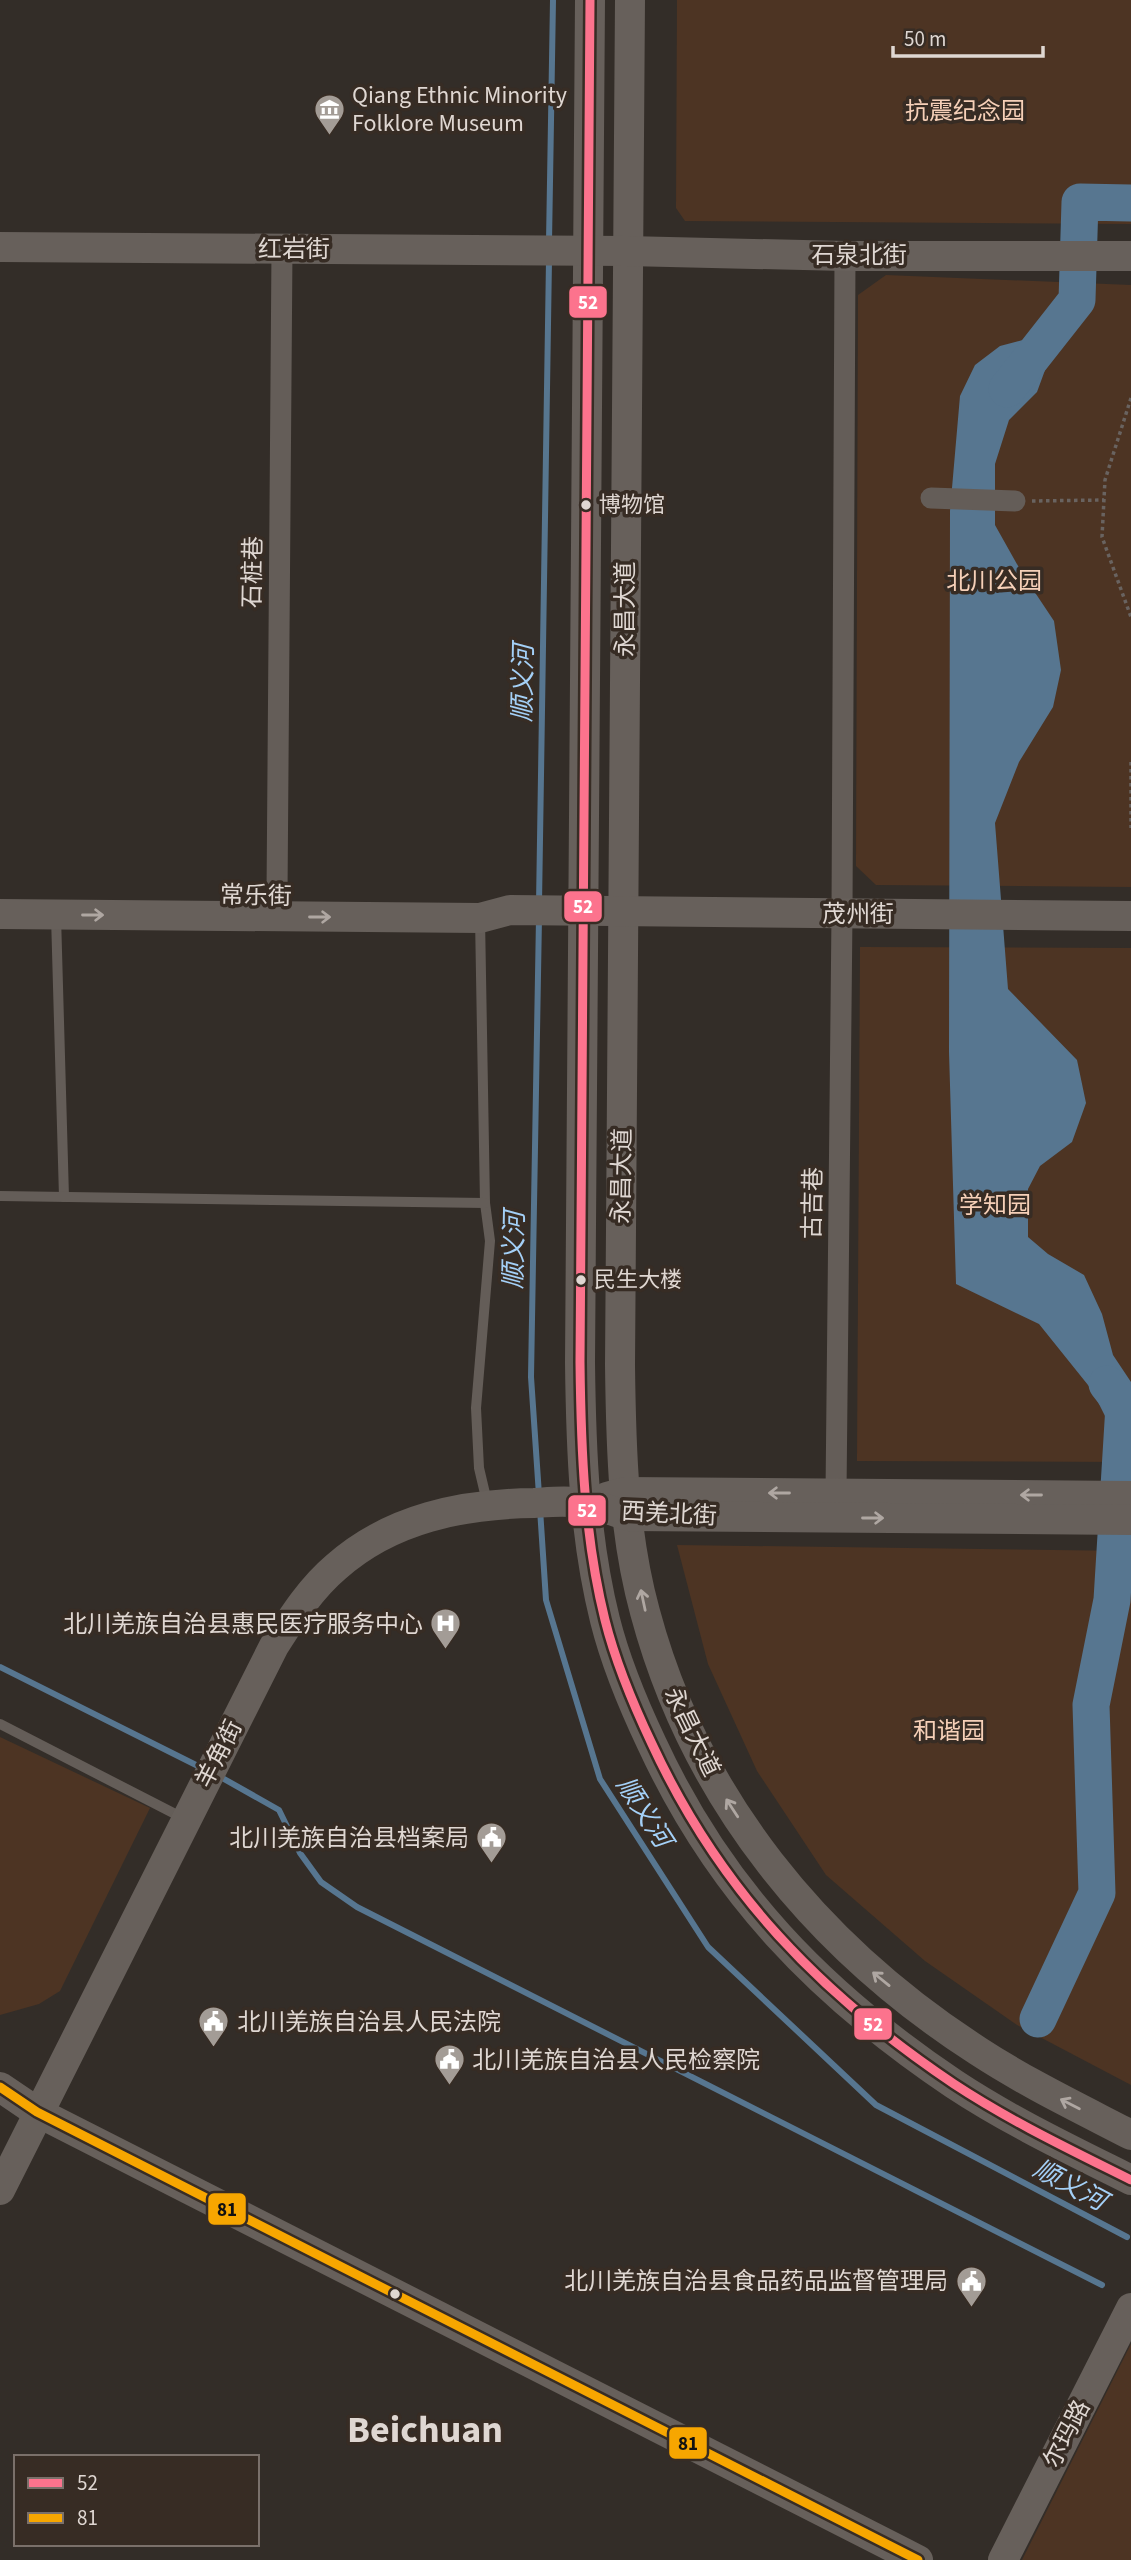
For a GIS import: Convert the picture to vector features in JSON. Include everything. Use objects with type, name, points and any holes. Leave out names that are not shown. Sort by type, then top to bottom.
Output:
[{"type":"main road","name":"永昌大道","points":[[590,0],[576,251],[572,911],[581,1453],[591,1549],[605,1620],[626,1689],[684,1808],[718,1862],[759,1915],[810,1970],[845,2003],[897,2044],[955,2084],[1013,2120],[1131,2180]]},
{"type":"main road","name":"永昌大道","points":[[630,0],[620,1365],[621,1454],[644,1610],[664,1674],[719,1788],[752,1839],[790,1889],[830,1933],[872,1972],[978,2051],[1033,2085],[1131,2135]]},
{"type":"main road","name":"红岩街","points":[[0,247],[576,251]]},
{"type":"main road","name":"石泉北街","points":[[576,251],[845,256],[1117,256]]},
{"type":"main road","name":"常乐街","points":[[0,894],[480,898],[510,910]]},
{"type":"main road","name":"常乐街","points":[[0,914],[480,918],[510,910],[572,911]]},
{"type":"main road","name":"茂州街","points":[[572,911],[1131,916]]},
{"type":"main road","name":"西羌北街","points":[[627,1504],[836,1494],[1099,1508],[1131,1520]]},
{"type":"main road","name":"西羌北街","points":[[586,1503],[1099,1508],[1131,1496]]},
{"type":"main road","name":"羊角街","points":[[0,2190],[274,1646],[312,1591],[337,1566],[396,1528],[431,1515],[495,1504],[586,1503]]},
{"type":"main road","points":[[0,2087],[37,2112],[918,2560]]},
{"type":"main road","points":[[0,2112],[37,2112]]},
{"type":"main road","name":"尔玛路","points":[[1003,2560],[1131,2308]]},
{"type":"street","name":"石桩巷","points":[[277,896],[282,249]]},
{"type":"street","name":"古吉巷","points":[[836,1494],[845,256]]},
{"type":"street","points":[[931,498],[1015,501]]},
{"type":"lane","points":[[56,914],[64,1197]]},
{"type":"lane","points":[[480,918],[485,1203],[490,1241],[476,1408],[479,1468],[495,1504]]},
{"type":"lane","points":[[0,1196],[485,1203]]},
{"type":"lane","points":[[0,1724],[186,1820]]},
{"type":"path","points":[[1131,398],[1105,480],[1102,537],[1131,617]]},
{"type":"path","points":[[1015,501],[1104,500]]},
{"type":"path","points":[[1131,762],[1131,828]]},
{"type":"green space","name":"抗震纪念园","points":[[677,0],[1131,0],[1131,224],[685,221],[676,208]]},
{"type":"green space","name":"北川公园","points":[[886,275],[1131,285],[1131,887],[876,885],[856,866],[858,295]]},
{"type":"green space","name":"学知园","points":[[860,947],[1131,948],[1131,1462],[857,1461]]},
{"type":"green space","name":"和谐园","points":[[677,1545],[1131,1551],[1131,2085],[1017,2025],[925,1961],[826,1875],[757,1771],[708,1664]]},
{"type":"green space","points":[[0,1737],[150,1808],[60,1991],[39,2004],[0,2015]]},
{"type":"green space","points":[[1131,2344],[1131,2560],[1022,2560]]},
{"type":"water","points":[[1027,339],[1048,362],[1037,392],[1009,420],[995,464],[995,525],[1022,573],[1054,621],[1061,670],[1053,707],[1019,762],[995,823],[1008,989],[1077,1060],[1086,1103],[1072,1142],[1040,1166],[1028,1189],[1028,1237],[1048,1254],[1084,1275],[1102,1314],[1113,1355],[1131,1382],[1131,1425],[1112,1430],[1092,1390],[1039,1324],[956,1284],[949,1052],[950,511],[960,396],[975,365],[1000,346]]},
{"type":"waterway","name":"顺义河","points":[[549,242],[553,0]]},
{"type":"waterway","points":[[1007,389],[1077,300],[1080,202],[1131,203]]},
{"type":"waterway","name":"顺义河","points":[[539,904],[549,260]]},
{"type":"waterway","name":"顺义河","points":[[539,918],[531,1377],[539,1495]]},
{"type":"waterway","points":[[1038,2019],[1097,1893],[1091,1705],[1112,1600],[1124,1406],[1107,1384]]},
{"type":"waterway","name":"顺义河","points":[[540,1509],[546,1600],[600,1779],[708,1947],[876,2105],[1127,2237]]},
{"type":"waterway","points":[[0,1667],[204,1769]]},
{"type":"waterway","points":[[217,1775],[279,1810],[300,1853],[321,1882],[357,1907],[1102,2285]]},
{"type":"transit line","name":"52","points":[[590,0],[580,1362],[588,1524],[605,1620],[632,1699],[679,1797],[709,1846],[742,1892],[778,1935],[817,1976],[905,2050],[975,2098],[1131,2180]]},
{"type":"transit line","name":"81","points":[[0,2087],[37,2112],[918,2560]]},
{"type":"place","name":"Qiang Ethnic Minority Folklore Museum","points":[[329,136]]},
{"type":"place","name":"博物馆","points":[[586,505]]},
{"type":"place","name":"民生大楼","points":[[581,1280]]},
{"type":"place","name":"北川羌族自治县惠民医疗服务中心","points":[[446,1651]]},
{"type":"place","name":"北川羌族自治县档案局","points":[[492,1865]]},
{"type":"place","name":"北川羌族自治县人民法院","points":[[214,2049]]},
{"type":"place","name":"北川羌族自治县人民检察院","points":[[449,2087]]},
{"type":"place","name":"北川羌族自治县食品药品监督管理局","points":[[971,2308]]},
{"type":"district","name":"Beichuan","points":[[425,2430]]}]
